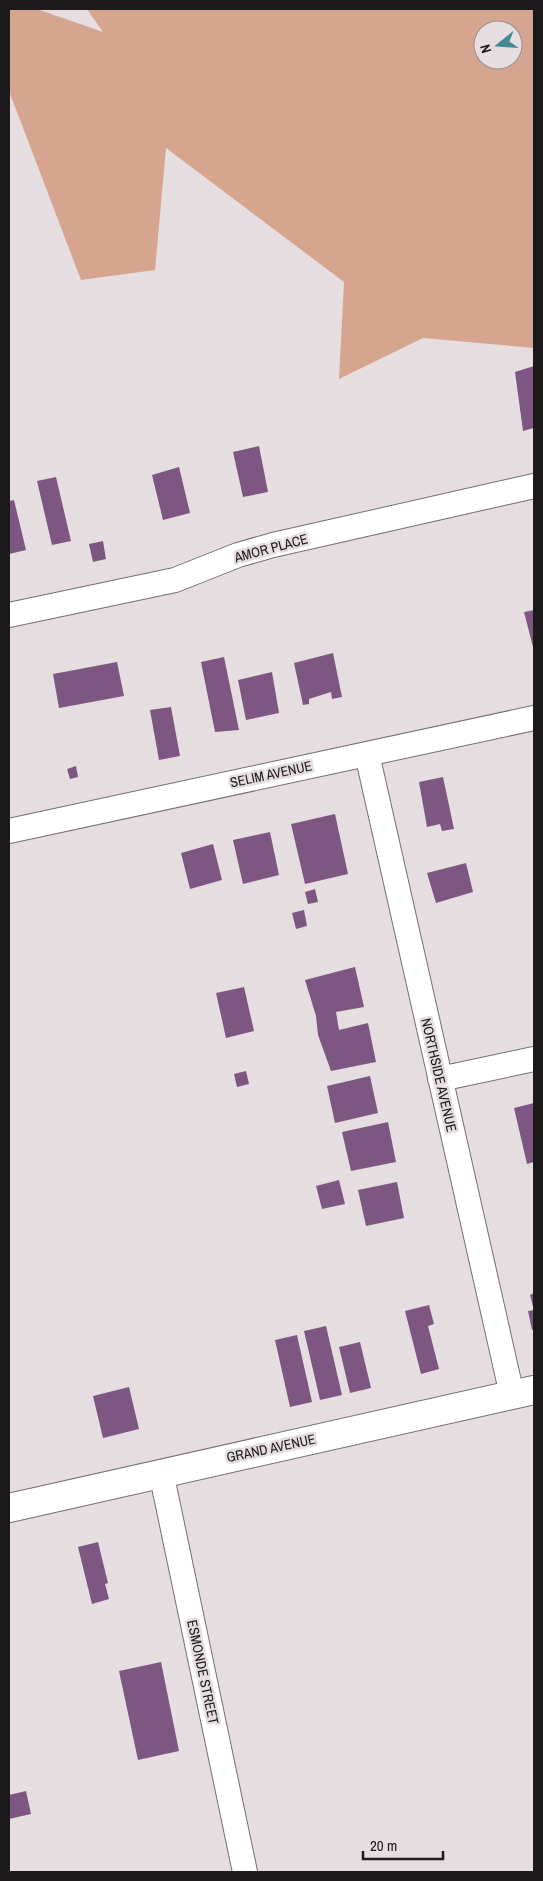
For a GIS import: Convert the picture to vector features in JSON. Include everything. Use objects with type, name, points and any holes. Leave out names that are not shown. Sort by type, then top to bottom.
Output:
[{"type":"street","name":"AMOR PLACE","points":[[9,615],[175,580],[238,555],[273,545],[534,486]]},
{"type":"street","name":"SELIM AVENUE","points":[[9,831],[534,718]]},
{"type":"street","name":"NORTHSIDE AVENUE","points":[[367,754],[440,1079],[523,1393]]},
{"type":"street","points":[[440,1079],[534,1059]]},
{"type":"street","name":"GRAND AVENUE","points":[[9,1508],[161,1472],[523,1393]]},
{"type":"street","name":"ESMONDE STREET","points":[[161,1472],[245,1872]]},
{"type":"shaded area","points":[[9,9],[37,9],[103,32],[87,9],[534,9],[534,348],[423,338],[339,379],[344,282],[166,148],[155,270],[81,280],[9,91]]},
{"type":"building","points":[[534,366],[534,428],[523,431],[515,372]]},
{"type":"building","points":[[259,446],[268,492],[243,497],[233,452]]},
{"type":"building","points":[[179,467],[190,513],[163,520],[152,475]]},
{"type":"building","points":[[56,477],[71,541],[52,545],[37,481]]},
{"type":"building","points":[[14,500],[26,550],[9,554],[9,501]]},
{"type":"building","points":[[103,541],[106,559],[93,562],[89,544]]},
{"type":"building","points":[[534,610],[534,651],[524,612]]},
{"type":"building","points":[[333,653],[342,697],[332,699],[331,692],[309,699],[309,704],[303,705],[294,663]]},
{"type":"building","points":[[224,657],[239,730],[215,732],[201,662]]},
{"type":"building","points":[[117,662],[124,696],[59,708],[53,674]]},
{"type":"building","points":[[272,672],[279,713],[246,720],[238,680]]},
{"type":"building","points":[[171,707],[180,756],[159,760],[150,710]]},
{"type":"building","points":[[76,766],[78,777],[70,779],[67,769]]},
{"type":"building","points":[[443,777],[454,829],[442,831],[440,824],[427,827],[419,782]]},
{"type":"building","points":[[335,814],[348,874],[305,884],[291,824]]},
{"type":"building","points":[[270,832],[279,875],[243,884],[233,840]]},
{"type":"building","points":[[213,844],[222,880],[190,889],[181,853]]},
{"type":"building","points":[[466,863],[473,892],[436,903],[427,873]]},
{"type":"building","points":[[315,889],[318,902],[308,904],[305,892]]},
{"type":"building","points":[[304,910],[307,926],[296,929],[292,913]]},
{"type":"building","points":[[355,967],[364,1007],[336,1012],[339,1030],[368,1023],[376,1062],[331,1071],[318,1035],[316,1016],[305,980]]},
{"type":"building","points":[[244,987],[254,1031],[226,1038],[216,993]]},
{"type":"building","points":[[246,1071],[249,1084],[237,1087],[234,1074]]},
{"type":"building","points":[[370,1076],[378,1113],[335,1123],[327,1086]]},
{"type":"building","points":[[534,1103],[534,1162],[527,1164],[514,1108]]},
{"type":"building","points":[[388,1122],[396,1162],[351,1171],[342,1132]]},
{"type":"building","points":[[339,1180],[345,1204],[322,1209],[316,1186]]},
{"type":"building","points":[[397,1182],[404,1218],[366,1226],[358,1190]]},
{"type":"building","points":[[534,1293],[534,1310],[530,1295]]},
{"type":"building","points":[[429,1305],[434,1324],[428,1326],[439,1369],[421,1374],[405,1311]]},
{"type":"building","points":[[534,1310],[534,1329],[532,1330],[528,1311]]},
{"type":"building","points":[[326,1326],[342,1395],[320,1400],[304,1331]]},
{"type":"building","points":[[297,1335],[312,1402],[290,1407],[275,1340]]},
{"type":"building","points":[[360,1342],[371,1388],[350,1393],[339,1347]]},
{"type":"building","points":[[129,1387],[139,1429],[103,1438],[93,1396]]},
{"type":"building","points":[[98,1542],[108,1583],[105,1584],[109,1599],[92,1604],[78,1547]]},
{"type":"building","points":[[161,1662],[179,1751],[138,1760],[119,1671]]},
{"type":"building","points":[[26,1791],[31,1814],[9,1819],[9,1795]]}]
